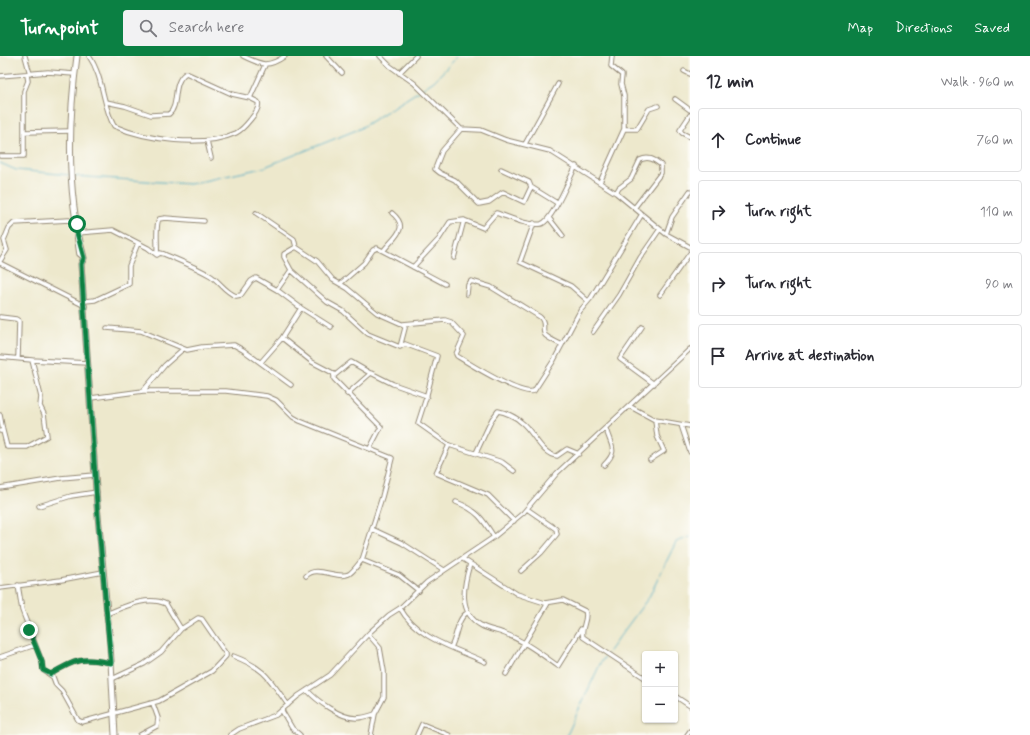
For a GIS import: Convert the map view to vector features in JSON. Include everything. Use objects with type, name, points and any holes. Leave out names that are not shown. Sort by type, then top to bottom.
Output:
[{"type":"main road","points":[[77,56],[74,74],[70,131],[71,178],[77,233],[84,258],[81,264],[85,303],[87,363],[111,663],[115,735]]},
{"type":"street","points":[[0,156],[24,156],[24,91],[28,81],[25,56]]},
{"type":"street","points":[[89,56],[104,91],[106,102],[114,126],[129,133],[150,138],[207,141],[240,130],[251,118],[259,105],[258,102],[250,98],[232,94],[186,73],[177,87],[174,105],[169,114],[151,115],[125,106],[106,102]]},
{"type":"street","points":[[243,56],[266,65],[272,64],[285,56]]},
{"type":"street","points":[[326,56],[342,73]]},
{"type":"street","points":[[380,56],[399,73],[414,83],[461,129],[481,130],[506,140],[550,152],[576,166],[600,182],[635,206],[642,214],[666,234],[690,247]]},
{"type":"street","points":[[399,73],[416,56]]},
{"type":"street","points":[[600,182],[624,129],[624,96],[620,84],[622,75],[611,66],[612,56]]},
{"type":"street","points":[[250,98],[266,65]]},
{"type":"street","points":[[684,71],[690,74]]},
{"type":"street","points":[[0,76],[48,72],[74,74]]},
{"type":"street","points":[[525,144],[558,84]]},
{"type":"street","points":[[675,98],[690,110]]},
{"type":"street","points":[[624,129],[637,129],[649,109],[658,106]]},
{"type":"street","points":[[690,114],[680,130],[682,133],[690,137]]},
{"type":"street","points":[[461,129],[440,156],[435,169],[437,171],[455,180],[481,204],[489,202],[503,192],[524,202],[531,188]]},
{"type":"street","points":[[25,132],[70,131]]},
{"type":"street","points":[[207,141],[211,158]]},
{"type":"street","points":[[616,193],[619,188],[631,179],[640,160],[648,157],[655,160],[661,165],[661,173],[635,206]]},
{"type":"street","points":[[413,267],[439,239],[450,222],[464,220],[483,228],[496,214],[508,219],[541,224],[549,218],[576,166]]},
{"type":"street","points":[[501,169],[529,182],[531,188],[557,203]]},
{"type":"street","points":[[666,234],[672,217],[690,191]]},
{"type":"street","points":[[256,213],[294,239],[296,247],[317,261],[330,277],[380,316],[403,324],[448,320],[464,336],[456,354],[457,356],[501,381],[528,392],[536,390],[580,311],[588,301],[642,214]]},
{"type":"street","points":[[384,250],[400,230],[402,225],[400,220],[392,213]]},
{"type":"street","points":[[157,255],[158,243],[156,225],[159,219],[165,218],[204,221]]},
{"type":"street","points":[[549,218],[563,236]]},
{"type":"street","points":[[84,258],[79,254],[74,224],[68,220],[54,220],[14,223],[9,228],[4,240],[7,250],[0,262],[85,303],[95,300],[129,284],[129,266],[138,243]]},
{"type":"street","points":[[454,258],[464,220]]},
{"type":"street","points":[[534,223],[520,262],[571,286],[588,301]]},
{"type":"street","points":[[593,332],[620,295],[640,258],[660,229]]},
{"type":"street","points":[[77,233],[110,230],[138,243],[153,251],[157,255]]},
{"type":"street","points":[[296,247],[284,254],[291,270],[327,302],[343,311],[365,332],[400,347]]},
{"type":"street","points":[[340,284],[364,263],[375,248],[384,250],[445,284]]},
{"type":"street","points":[[157,255],[160,253],[164,254],[199,269],[212,277],[223,288],[236,296],[241,295],[251,281],[256,278],[277,290],[301,308],[331,327]]},
{"type":"street","points":[[660,295],[690,253]]},
{"type":"street","points":[[277,290],[291,270]]},
{"type":"street","points":[[467,294],[468,285],[471,281],[491,288],[540,317],[544,323],[544,331],[546,336],[562,345]]},
{"type":"street","points":[[261,362],[282,338],[301,308]]},
{"type":"street","points":[[0,317],[16,319],[19,321],[18,358]]},
{"type":"street","points":[[400,347],[405,328],[403,324]]},
{"type":"street","points":[[642,327],[620,359],[654,384]]},
{"type":"street","points":[[107,328],[141,331],[187,350],[230,344],[238,347],[261,362],[291,385]]},
{"type":"street","points":[[282,338],[312,362],[333,373],[334,380],[382,428],[370,448]]},
{"type":"street","points":[[400,347],[405,344],[437,356],[418,424],[449,445],[502,462],[514,471]]},
{"type":"street","points":[[143,391],[165,365],[183,349]]},
{"type":"street","points":[[230,735],[239,729],[270,718],[282,711],[307,690],[330,675],[368,634],[389,615],[400,608],[444,570],[463,559],[514,521],[527,509],[557,474],[690,349]]},
{"type":"street","points":[[0,357],[87,363]]},
{"type":"street","points":[[0,415],[1,431],[7,447],[27,447],[47,436],[44,414],[40,406],[41,397],[32,360]]},
{"type":"street","points":[[334,376],[352,362],[370,374],[410,391],[427,396]]},
{"type":"street","points":[[347,394],[370,374]]},
{"type":"street","points":[[91,398],[143,391],[226,391],[267,396],[276,400],[296,419],[391,457],[393,460],[362,560],[347,574],[311,572],[306,576]]},
{"type":"street","points":[[629,406],[656,420],[690,426]]},
{"type":"street","points":[[476,453],[492,419],[498,411],[522,422],[545,450],[554,455],[557,456],[566,449],[579,454]]},
{"type":"street","points":[[650,460],[664,451],[657,436],[656,420]]},
{"type":"street","points":[[681,425],[690,452]]},
{"type":"street","points":[[604,465],[614,452],[606,429]]},
{"type":"street","points":[[449,445],[436,471],[436,474],[477,489],[488,495],[514,521]]},
{"type":"street","points":[[0,488],[62,478],[96,475]]},
{"type":"street","points":[[39,506],[71,496],[97,492]]},
{"type":"street","points":[[456,502],[470,507],[480,517],[494,537]]},
{"type":"street","points":[[521,571],[541,553],[557,534],[556,529],[527,509]]},
{"type":"street","points":[[372,529],[402,543],[444,570]]},
{"type":"street","points":[[463,559],[514,593],[548,603],[563,600],[585,611],[587,616],[582,627],[559,666],[503,632],[483,627],[467,613],[465,587],[470,564]]},
{"type":"street","points":[[362,560],[399,575],[419,591]]},
{"type":"street","points":[[0,588],[61,580],[103,572]]},
{"type":"street","points":[[18,586],[22,610],[43,670],[51,674],[80,722],[114,715],[152,704],[212,671],[226,656],[200,618],[181,629],[161,652],[144,664],[112,679]]},
{"type":"street","points":[[106,614],[140,602],[162,602],[166,604],[181,629]]},
{"type":"street","points":[[506,674],[548,603]]},
{"type":"street","points":[[400,608],[414,627],[434,640],[485,662]]},
{"type":"street","points":[[451,647],[457,635],[462,618],[467,613]]},
{"type":"street","points":[[582,627],[583,637],[642,676]]},
{"type":"street","points":[[368,634],[380,648],[384,671],[384,697],[374,714],[372,735]]},
{"type":"street","points":[[0,657],[35,645]]},
{"type":"street","points":[[233,656],[253,664],[270,678],[288,705]]},
{"type":"street","points":[[51,674],[65,666],[82,660],[92,659],[111,663]]},
{"type":"street","points":[[307,690],[323,704],[351,717],[358,718],[374,714]]},
{"type":"street","points":[[678,698],[690,706]]},
{"type":"street","points":[[140,735],[157,726],[158,718],[152,704]]},
{"type":"street","points":[[282,711],[292,728],[300,735]]},
{"type":"street","points":[[416,735],[422,724],[449,735]]},
{"type":"street","points":[[687,735],[690,731]]},
{"type":"waterway","points":[[422,89],[434,81],[458,56]]},
{"type":"waterway","points":[[73,176],[190,184],[262,168],[359,129],[419,91]]},
{"type":"waterway","points":[[0,163],[16,170],[70,175]]},
{"type":"waterway","points":[[609,651],[649,597],[676,542],[690,537]]},
{"type":"waterway","points":[[567,735],[601,662],[607,654]]},
{"type":"route","points":[[29,630],[42,662],[43,670],[51,674],[65,666],[82,660],[92,659],[111,663],[97,505],[91,398],[87,363],[85,300],[81,264],[84,258],[77,233],[77,224]]}]
